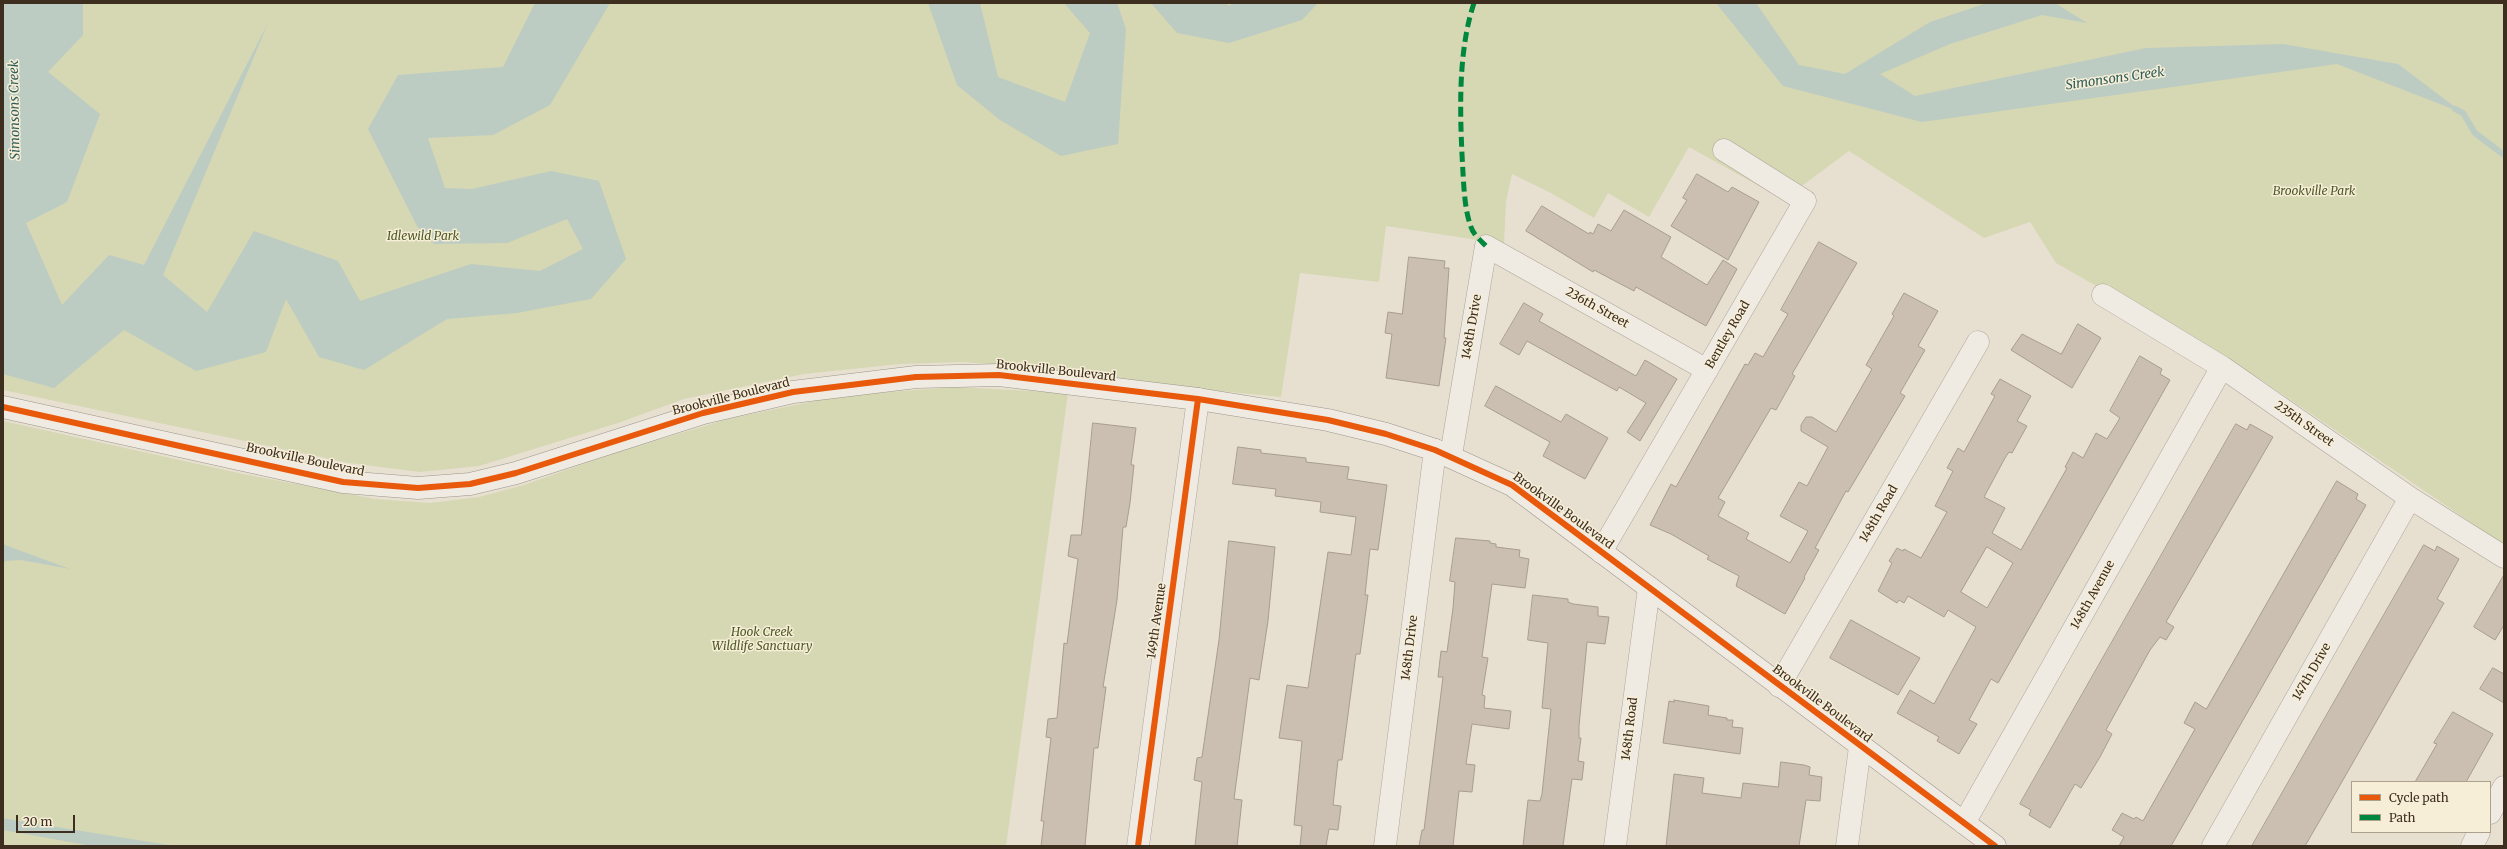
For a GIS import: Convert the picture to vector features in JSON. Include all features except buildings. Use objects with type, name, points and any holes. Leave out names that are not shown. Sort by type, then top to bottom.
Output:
[{"type":"street","name":"Bentley Road","points":[[1601,552],[1805,201],[1724,150]]},
{"type":"street","name":"236th Street","points":[[1486,246],[1707,370]]},
{"type":"street","name":"148th Drive","points":[[1385,846],[1443,452],[1486,246]]},
{"type":"street","name":"235th Street","points":[[2103,295],[2222,367],[2410,498],[2504,556]]},
{"type":"street","name":"148th Road","points":[[1780,686],[1978,342]]},
{"type":"street","name":"148th Avenue","points":[[1964,823],[2222,367]]},
{"type":"street","name":"Brookville Boulevard","points":[[3,406],[343,482],[418,488],[470,484],[516,474],[703,413],[793,392],[878,381],[965,374],[999,375],[1198,399],[1328,420],[1386,434],[1443,452],[1512,486],[1860,747],[1995,846]]},
{"type":"street","name":"149th Avenue","points":[[1138,846],[1198,399]]},
{"type":"street","name":"147th Drive","points":[[2213,846],[2410,498]]},
{"type":"street","name":"148th Road","points":[[1615,846],[1649,588]]},
{"type":"street","points":[[1847,846],[1860,747]]},
{"type":"street","points":[[2491,811],[2504,787]]},
{"type":"street","points":[[2472,846],[2478,833]]},
{"type":"green space","points":[[3,3],[2504,3],[2504,545],[2260,379],[2056,263],[2030,222],[1984,238],[1849,151],[1799,188],[1777,196],[1689,147],[1649,217],[1608,193],[1594,218],[1551,193],[1512,174],[1506,202],[1504,244],[1386,226],[1379,282],[1300,273],[1281,397],[1058,375],[1058,370],[1045,368],[962,362],[900,364],[804,374],[684,399],[618,423],[479,466],[420,472],[349,463],[3,390]]},
{"type":"green space","name":"Hook Creek Wildlife Sanctuary","points":[[955,387],[1068,393],[1006,846],[3,846],[3,421],[243,474],[375,499],[430,503],[479,497],[524,485],[611,454],[728,419],[838,396]]},
{"type":"water","points":[[3,3],[83,3],[83,35],[48,72],[100,114],[67,202],[26,223],[62,305],[109,255],[144,265],[268,23],[163,275],[207,312],[254,231],[338,261],[360,301],[471,264],[540,271],[583,249],[567,219],[507,243],[434,244],[417,226],[368,129],[398,75],[503,67],[535,3],[610,3],[550,105],[493,135],[428,138],[445,188],[472,189],[551,171],[599,181],[626,259],[591,299],[517,313],[447,319],[364,370],[319,357],[286,299],[266,352],[196,371],[124,330],[54,388],[3,374]]},
{"type":"water","points":[[928,3],[980,3],[998,77],[1065,102],[1090,33],[1064,3],[1117,3],[1126,29],[1118,144],[1061,156],[1000,120],[957,85]]},
{"type":"water","points":[[1151,3],[1226,3],[1229,6],[1234,3],[1318,3],[1302,20],[1229,43],[1177,33]]},
{"type":"water","points":[[1716,3],[1756,3],[1799,65],[1845,74],[1930,22],[1987,3],[2055,3],[2087,23],[2042,15],[1950,44],[1880,74],[1915,96],[2146,48],[2283,44],[2398,64],[2463,113],[2337,64],[1922,122],[1783,86]]},
{"type":"water","points":[[3,543],[70,569],[21,560],[5,561],[3,567]]},
{"type":"water","points":[[3,818],[175,846],[92,846],[3,830]]},
{"type":"waterway","name":"Simonsons Creek","points":[[2455,109],[2463,113],[2475,133],[2504,155]]},
{"type":"marked path","points":[[1474,3],[1465,43],[1462,65],[1461,109],[1464,193],[1472,230],[1486,246]]},
{"type":"cycle path","points":[[3,407],[343,482],[418,488],[470,484],[516,473],[703,413],[793,392],[916,377],[999,375],[1198,399],[1328,420],[1386,434],[1435,450],[1512,485],[1995,846]]},
{"type":"cycle path","points":[[1138,846],[1198,399]]},
{"type":"park label","name":"Brookville Park","points":[[2314,192]]},
{"type":"park label","name":"Idlewild Park","points":[[423,237]]}]
